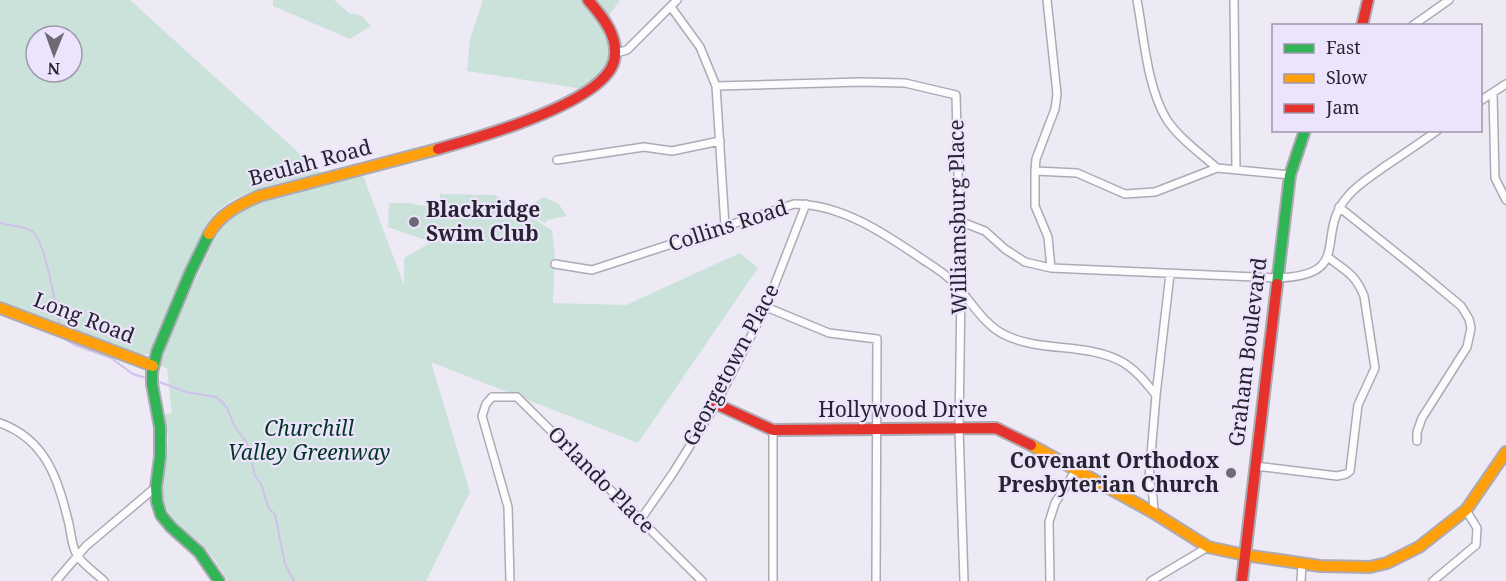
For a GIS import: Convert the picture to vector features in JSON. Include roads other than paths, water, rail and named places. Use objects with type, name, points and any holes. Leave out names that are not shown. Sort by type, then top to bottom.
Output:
[{"type":"street","points":[[588,0],[610,29],[616,53],[627,50],[677,0]]},
{"type":"street","points":[[1047,0],[1057,94],[1055,110],[1036,159],[1035,206],[1048,237],[1051,268]]},
{"type":"street","points":[[1137,0],[1151,76],[1167,120],[1217,168]]},
{"type":"street","points":[[1234,0],[1236,169]]},
{"type":"street","points":[[1362,24],[1368,0]]},
{"type":"street","points":[[1415,24],[1449,0]]},
{"type":"street","points":[[671,7],[700,47],[716,86],[725,226]]},
{"type":"street","name":"Beulah Road","points":[[219,581],[199,552],[160,515],[156,488],[160,457],[160,428],[152,387],[152,369],[157,352],[204,242],[214,225],[244,201],[532,120],[583,96],[600,83],[611,70],[616,53]]},
{"type":"street","name":"Williamsburg Place","points":[[716,86],[905,83],[956,95],[961,290],[959,428],[964,581]]},
{"type":"street","points":[[1482,100],[1506,84]]},
{"type":"street","points":[[1493,93],[1494,171],[1505,198]]},
{"type":"street","name":"Graham Boulevard","points":[[1242,581],[1276,278],[1290,175],[1304,132]]},
{"type":"street","points":[[959,221],[985,231],[1005,249],[1025,262],[1051,268],[1295,277],[1314,273],[1329,258],[1335,217],[1339,207],[1361,183],[1435,132]]},
{"type":"street","points":[[557,160],[644,147],[672,151],[720,141]]},
{"type":"street","points":[[1035,171],[1077,173],[1125,194],[1155,192],[1217,168],[1290,175]]},
{"type":"street","name":"Collins Road","points":[[555,264],[592,270],[794,204],[806,204],[852,217],[887,235],[950,279],[975,306],[984,320],[1003,334],[1026,343],[1106,354],[1136,372],[1156,395]]},
{"type":"street","name":"Georgetown Place","points":[[641,519],[716,404],[766,307],[806,204]]},
{"type":"street","points":[[1339,207],[1461,306],[1469,319],[1471,334],[1467,347],[1422,418],[1417,432],[1418,441]]},
{"type":"street","points":[[1255,466],[1337,476],[1350,471],[1358,405],[1375,368],[1364,296],[1360,286],[1356,278],[1329,258]]},
{"type":"street","points":[[1154,513],[1149,479],[1170,274]]},
{"type":"street","points":[[766,307],[829,333],[877,339],[876,581]]},
{"type":"street","name":"Long Road","points":[[0,308],[61,330],[152,369]]},
{"type":"street","name":"Orlando Place","points":[[510,581],[508,507],[482,416],[486,404],[492,397],[517,397],[702,581]]},
{"type":"street","name":"Hollywood Drive","points":[[716,404],[773,430],[996,428],[1015,436],[1154,513],[1208,547],[1302,565],[1370,567],[1387,563],[1419,547],[1466,510],[1506,452]]},
{"type":"street","points":[[0,423],[10,426],[33,442],[50,464],[61,492],[76,555],[104,581]]},
{"type":"street","points":[[773,430],[773,581]]},
{"type":"street","points":[[1050,581],[1049,522],[1055,504],[1076,470]]},
{"type":"street","points":[[56,581],[76,555],[156,488]]},
{"type":"street","points":[[1433,581],[1476,545],[1477,528],[1466,510]]},
{"type":"street","points":[[1151,581],[1208,547]]},
{"type":"street","points":[[1301,581],[1302,565]]},
{"type":"waterway","points":[[0,223],[29,229],[37,237],[46,260],[60,326]]},
{"type":"waterway","points":[[62,335],[75,345],[111,358],[133,374],[149,379]]},
{"type":"waterway","points":[[154,380],[186,392],[216,397],[227,408],[235,427],[247,443],[255,476],[261,484],[269,509],[275,514],[285,564],[294,581]]},
{"type":"place","name":"Blackridge Swim Club","points":[[414,222]]},
{"type":"place","name":"Covenant Orthodox Presbyterian Church","points":[[1231,473]]},
{"type":"park label","name":"Churchill Valley Greenway","points":[[309,441]]}]
